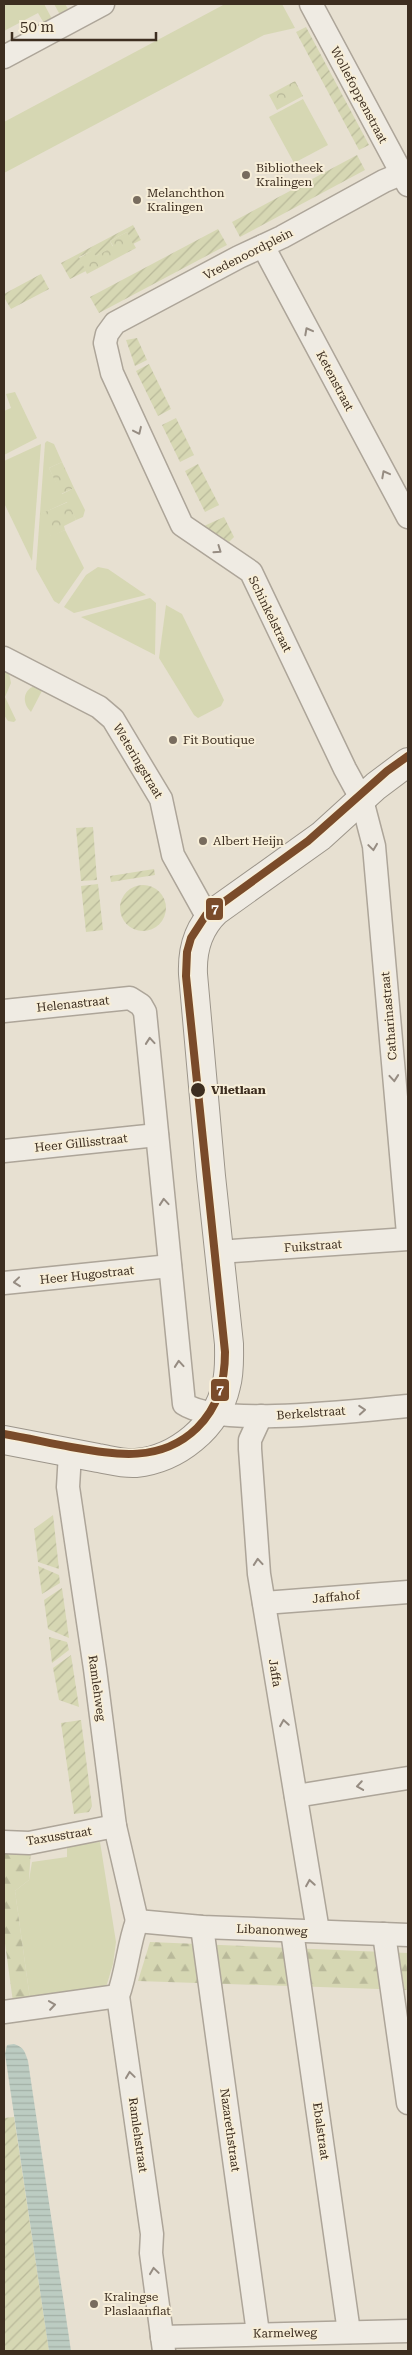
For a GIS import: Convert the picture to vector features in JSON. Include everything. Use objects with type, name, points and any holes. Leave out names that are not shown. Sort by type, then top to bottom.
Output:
[{"type":"street","points":[[4,57],[103,4]]},
{"type":"street","name":"Wollefoppenstraat","points":[[311,4],[406,177]]},
{"type":"street","name":"Vredenoordplein","points":[[105,342],[106,334],[115,323],[384,181],[406,177]]},
{"type":"street","name":"Ketenstraat","points":[[263,246],[408,517]]},
{"type":"street","name":"Schinkelstraat","points":[[105,342],[112,373],[182,525],[251,572],[362,800]]},
{"type":"street","name":"Weteringstraat","points":[[4,658],[100,707],[113,719],[161,799],[173,855],[208,918]]},
{"type":"street","points":[[4,1440],[126,1463],[158,1458],[184,1445],[201,1430],[203,1411],[225,1392],[229,1368],[229,1344],[218,1252],[193,969],[197,939],[208,918],[315,841],[376,786],[408,762]]},
{"type":"street","name":"Catharinastraat","points":[[362,800],[374,846],[408,1234]]},
{"type":"street","name":"Helenastraat","points":[[4,1011],[130,998],[141,1005],[145,1012],[148,1026],[157,1135]]},
{"type":"street","points":[[157,1135],[184,1404],[203,1411]]},
{"type":"street","name":"Heer Gillisstraat","points":[[4,1151],[157,1135]]},
{"type":"street","name":"Fuikstraat","points":[[218,1252],[408,1239]]},
{"type":"street","name":"Heer Hugostraat","points":[[4,1283],[170,1266]]},
{"type":"street","name":"Berkelstraat","points":[[203,1411],[261,1416],[408,1406]]},
{"type":"street","name":"Jaffa","points":[[261,1416],[250,1440],[259,1574],[318,1931]]},
{"type":"street","name":"Ramlehweg","points":[[70,1453],[68,1487],[95,1669],[115,1826],[136,1921]]},
{"type":"street","name":"Jaffahof","points":[[264,1603],[408,1592]]},
{"type":"street","points":[[296,1796],[408,1778]]},
{"type":"street","name":"Taxusstraat","points":[[4,1842],[29,1842],[115,1826]]},
{"type":"street","name":"Libanonweg","points":[[136,1921],[202,1927],[408,1934]]},
{"type":"street","name":"Ramlehstraat","points":[[136,1921],[130,1938],[126,1970],[118,1996],[152,2234],[151,2253],[163,2344]]},
{"type":"street","name":"Nazarethstraat","points":[[202,1927],[258,2333]]},
{"type":"street","name":"Ebalstraat","points":[[292,1931],[349,2332]]},
{"type":"street","points":[[384,1934],[408,2103]]},
{"type":"street","points":[[4,2012],[118,1996]]},
{"type":"street","name":"Karmelweg","points":[[163,2344],[258,2333],[408,2331]]},
{"type":"green space","points":[[4,4],[44,4],[51,17],[49,23],[45,25],[38,13],[4,31]]},
{"type":"green space","points":[[54,4],[65,4],[70,12],[59,13]]},
{"type":"green space","points":[[225,4],[282,4],[295,28],[264,35],[4,173],[4,122]]},
{"type":"green space","points":[[306,27],[369,145],[359,150],[296,32]]},
{"type":"green space","points":[[295,81],[303,96],[277,110],[269,95]]},
{"type":"green space","points":[[303,99],[328,145],[294,163],[269,117]]},
{"type":"green space","points":[[357,155],[365,170],[240,237],[232,222]]},
{"type":"green space","points":[[133,225],[141,240],[133,244],[127,232],[110,241],[113,247],[96,256],[92,251],[79,257],[86,271],[70,279],[61,263]]},
{"type":"green space","points":[[218,229],[227,245],[99,313],[90,297]]},
{"type":"green space","points":[[127,232],[136,248],[87,274],[79,258],[93,250],[96,256],[113,246],[110,241]]},
{"type":"green space","points":[[41,274],[49,289],[11,309],[4,299],[4,294]]},
{"type":"green space","points":[[137,338],[147,360],[135,366],[126,340]]},
{"type":"green space","points":[[149,364],[171,409],[158,416],[136,371]]},
{"type":"green space","points":[[15,392],[37,438],[4,455],[4,411],[11,408],[6,394]]},
{"type":"green space","points":[[176,418],[194,455],[180,462],[162,425]]},
{"type":"green space","points":[[47,441],[54,444],[62,462],[49,468],[62,494],[74,488],[85,510],[83,517],[76,520],[67,502],[41,514],[51,536],[65,530],[84,568],[59,604],[54,601],[36,569],[45,443]]},
{"type":"green space","points":[[41,444],[32,561],[4,503],[4,461]]},
{"type":"green space","points":[[62,462],[74,488],[61,494],[49,468]]},
{"type":"green space","points":[[198,464],[219,505],[205,512],[185,471]]},
{"type":"green space","points":[[68,502],[76,520],[64,526],[65,530],[51,537],[40,514]]},
{"type":"green space","points":[[224,517],[234,537],[229,542],[204,526]]},
{"type":"green space","points":[[98,567],[108,569],[146,595],[74,613],[64,607],[86,575]]},
{"type":"green space","points":[[150,598],[156,603],[155,655],[81,617]]},
{"type":"green space","points":[[166,605],[182,614],[224,700],[221,706],[198,718],[194,715],[159,658]]},
{"type":"green space","points":[[8,668],[11,683],[5,697],[16,720],[14,722],[8,721],[4,715],[4,669]]},
{"type":"green space","points":[[37,685],[44,687],[31,712],[26,704],[25,696],[32,687]]},
{"type":"green space","points":[[93,827],[97,880],[81,881],[76,828]]},
{"type":"green space","points":[[154,869],[155,875],[111,882],[110,876]]},
{"type":"green space","points":[[98,884],[103,930],[86,932],[81,886]]},
{"type":"green space","points":[[143,885],[156,889],[162,895],[166,908],[162,921],[156,927],[143,931],[130,927],[124,921],[120,908],[124,895],[130,889]]},
{"type":"green space","points":[[53,1515],[59,1569],[38,1562],[34,1529]]},
{"type":"green space","points":[[38,1566],[59,1575],[60,1583],[42,1594]]},
{"type":"green space","points":[[62,1588],[69,1638],[48,1629],[44,1600]]},
{"type":"green space","points":[[49,1637],[67,1642],[69,1650],[52,1663]]},
{"type":"green space","points":[[71,1655],[79,1707],[59,1700],[53,1668]]},
{"type":"green space","points":[[81,1720],[92,1806],[89,1812],[74,1814],[61,1723]]},
{"type":"green space","points":[[100,1842],[116,1942],[113,1964],[107,1984],[103,1990],[30,1999],[15,1891],[29,1880],[32,1862],[67,1857],[67,1846]]},
{"type":"green space","points":[[31,1849],[29,1880],[15,1891],[30,1999],[13,2002],[4,1936],[4,1850]]},
{"type":"green space","points":[[150,1942],[408,1953],[408,1990],[138,1981]]},
{"type":"green space","points":[[14,2117],[49,2351],[4,2351],[4,2118]]},
{"type":"shaded area","points":[[14,2044],[24,2050],[28,2061],[71,2351],[49,2351],[5,2054],[7,2045]]},
{"type":"transit line","name":"7","points":[[4,1434],[88,1450],[121,1454],[153,1452],[183,1439],[197,1428],[215,1403],[224,1374],[225,1352],[186,976],[187,952],[191,938],[206,915],[308,841],[387,771],[408,756]]},
{"type":"place","name":"Bibliotheek Kralingen","points":[[246,175]]},
{"type":"place","name":"Melanchthon Kralingen","points":[[137,200]]},
{"type":"place","name":"Fit Boutique","points":[[173,740]]},
{"type":"place","name":"Albert Heijn","points":[[203,841]]},
{"type":"place","name":"Vlietlaan","points":[[198,1090]]},
{"type":"place","name":"Kralingse Plaslaanflat","points":[[94,2304]]}]
